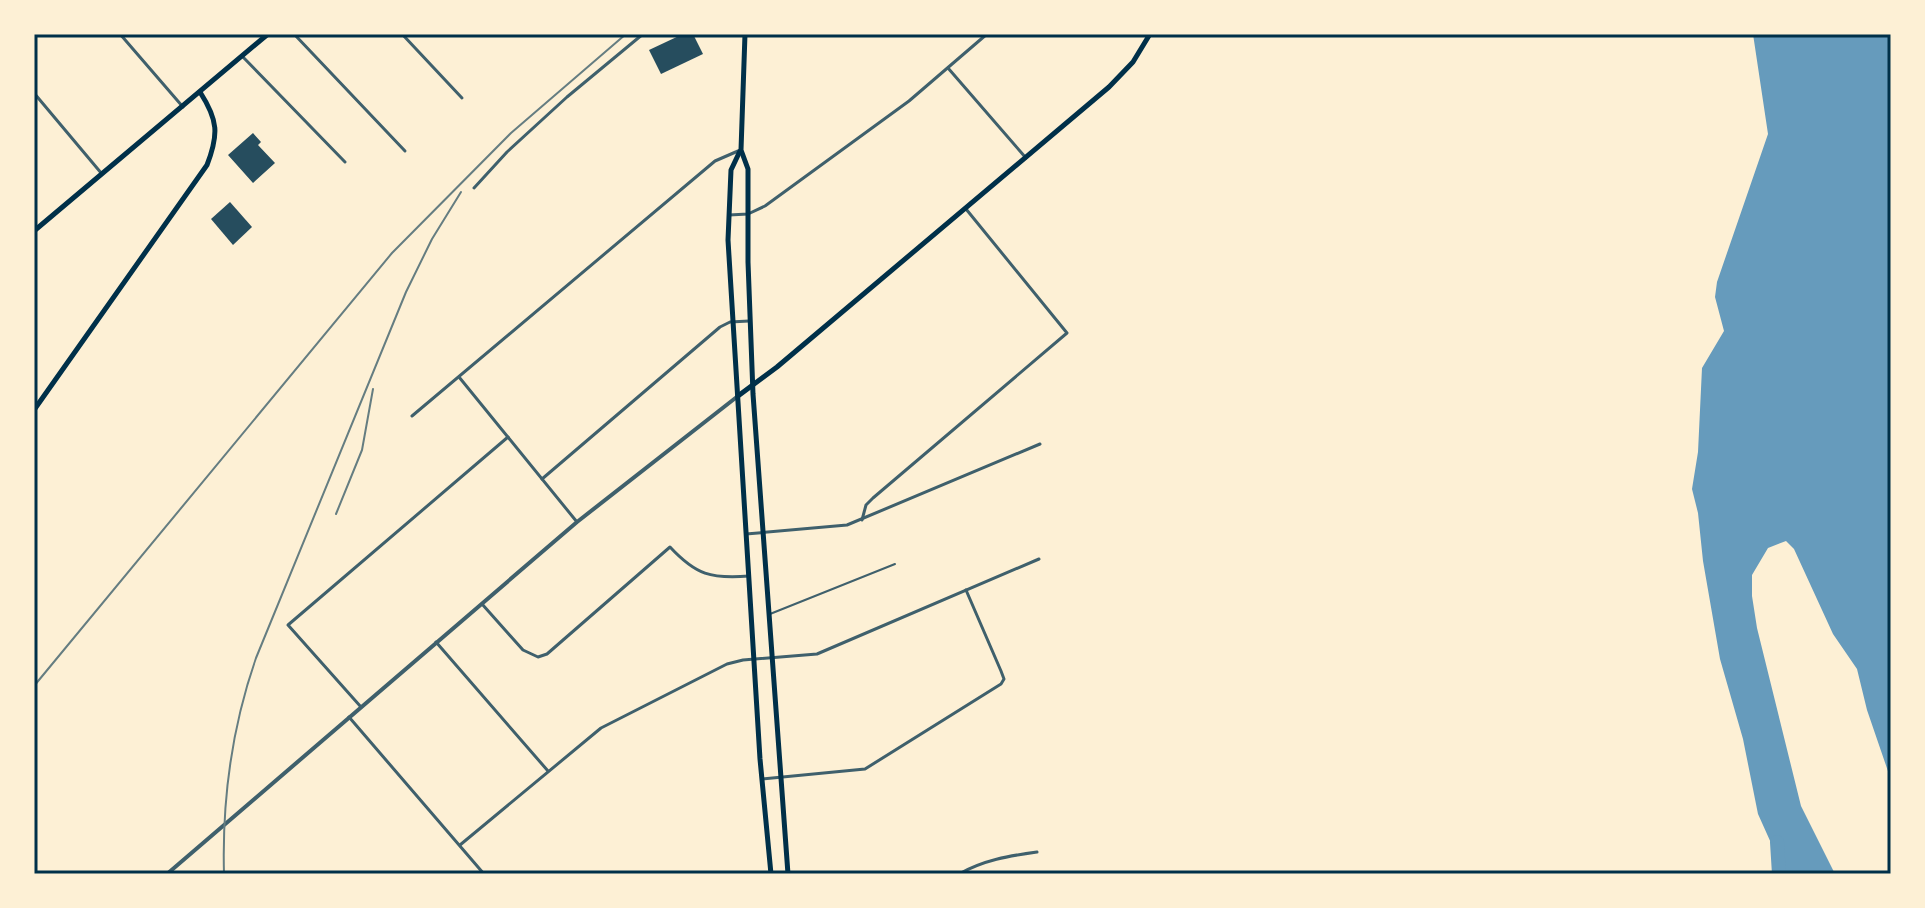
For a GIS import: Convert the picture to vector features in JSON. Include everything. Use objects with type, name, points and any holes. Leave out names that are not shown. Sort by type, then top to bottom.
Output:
[{"type":"main road","points":[[34,231],[268,34]]},
{"type":"main road","points":[[745,34],[741,150],[748,169],[753,385],[788,874]]},
{"type":"main road","points":[[738,396],[966,209],[1120,77],[1137,58],[1150,34]]},
{"type":"main road","points":[[34,410],[207,165],[216,130],[214,116],[200,92]]},
{"type":"main road","points":[[741,150],[731,170],[729,215],[746,534],[771,874]]},
{"type":"street","points":[[120,34],[183,107]]},
{"type":"street","points":[[294,34],[405,151]]},
{"type":"street","points":[[402,34],[462,98]]},
{"type":"street","points":[[474,188],[546,116],[643,34]]},
{"type":"street","points":[[729,215],[748,214],[765,206],[909,101],[987,34]]},
{"type":"street","points":[[242,56],[345,162]]},
{"type":"street","points":[[948,68],[1026,158]]},
{"type":"street","points":[[34,93],[102,174]]},
{"type":"street","points":[[412,416],[714,161],[741,150]]},
{"type":"street","points":[[862,520],[866,505],[873,498],[1067,333],[966,209]]},
{"type":"street","points":[[542,479],[718,329],[734,322],[750,321]]},
{"type":"street","points":[[459,377],[577,522]]},
{"type":"street","points":[[167,874],[577,522],[738,396]]},
{"type":"street","points":[[361,707],[288,625],[508,437]]},
{"type":"street","points":[[746,534],[832,528],[862,520],[1040,444]]},
{"type":"street","points":[[482,603],[523,650],[538,657],[547,654],[670,547],[696,571],[749,576]]},
{"type":"street","points":[[460,845],[609,722],[727,664],[817,654],[1039,559]]},
{"type":"street","points":[[762,779],[865,769],[995,688],[1004,679],[966,590]]},
{"type":"street","points":[[436,642],[548,771]]},
{"type":"street","points":[[349,717],[484,874]]},
{"type":"street","points":[[959,874],[989,860],[1037,852]]},
{"type":"lane","points":[[768,614],[778,613],[895,564]]},
{"type":"water","points":[[1753,34],[1891,34],[1891,780],[1867,710],[1857,669],[1833,634],[1794,549],[1786,541],[1768,548],[1752,575],[1757,628],[1801,806],[1835,874],[1785,874],[1758,814],[1743,739],[1720,659],[1692,489],[1698,452],[1702,368],[1724,331],[1715,297],[1717,282],[1768,134]]},
{"type":"building","points":[[683,34],[693,34],[703,54],[661,74],[649,50]]},
{"type":"building","points":[[253,133],[261,142],[258,145],[275,163],[253,183],[228,155]]},
{"type":"building","points":[[230,202],[252,227],[233,245],[211,219]]},
{"type":"waterway","points":[[1777,842],[1779,874]]},
{"type":"railway","points":[[34,686],[392,253],[511,133],[626,34]]},
{"type":"railway","points":[[224,874],[230,764],[256,658],[406,292],[432,239],[461,192]]},
{"type":"railway","points":[[336,514],[362,450],[373,389]]}]
